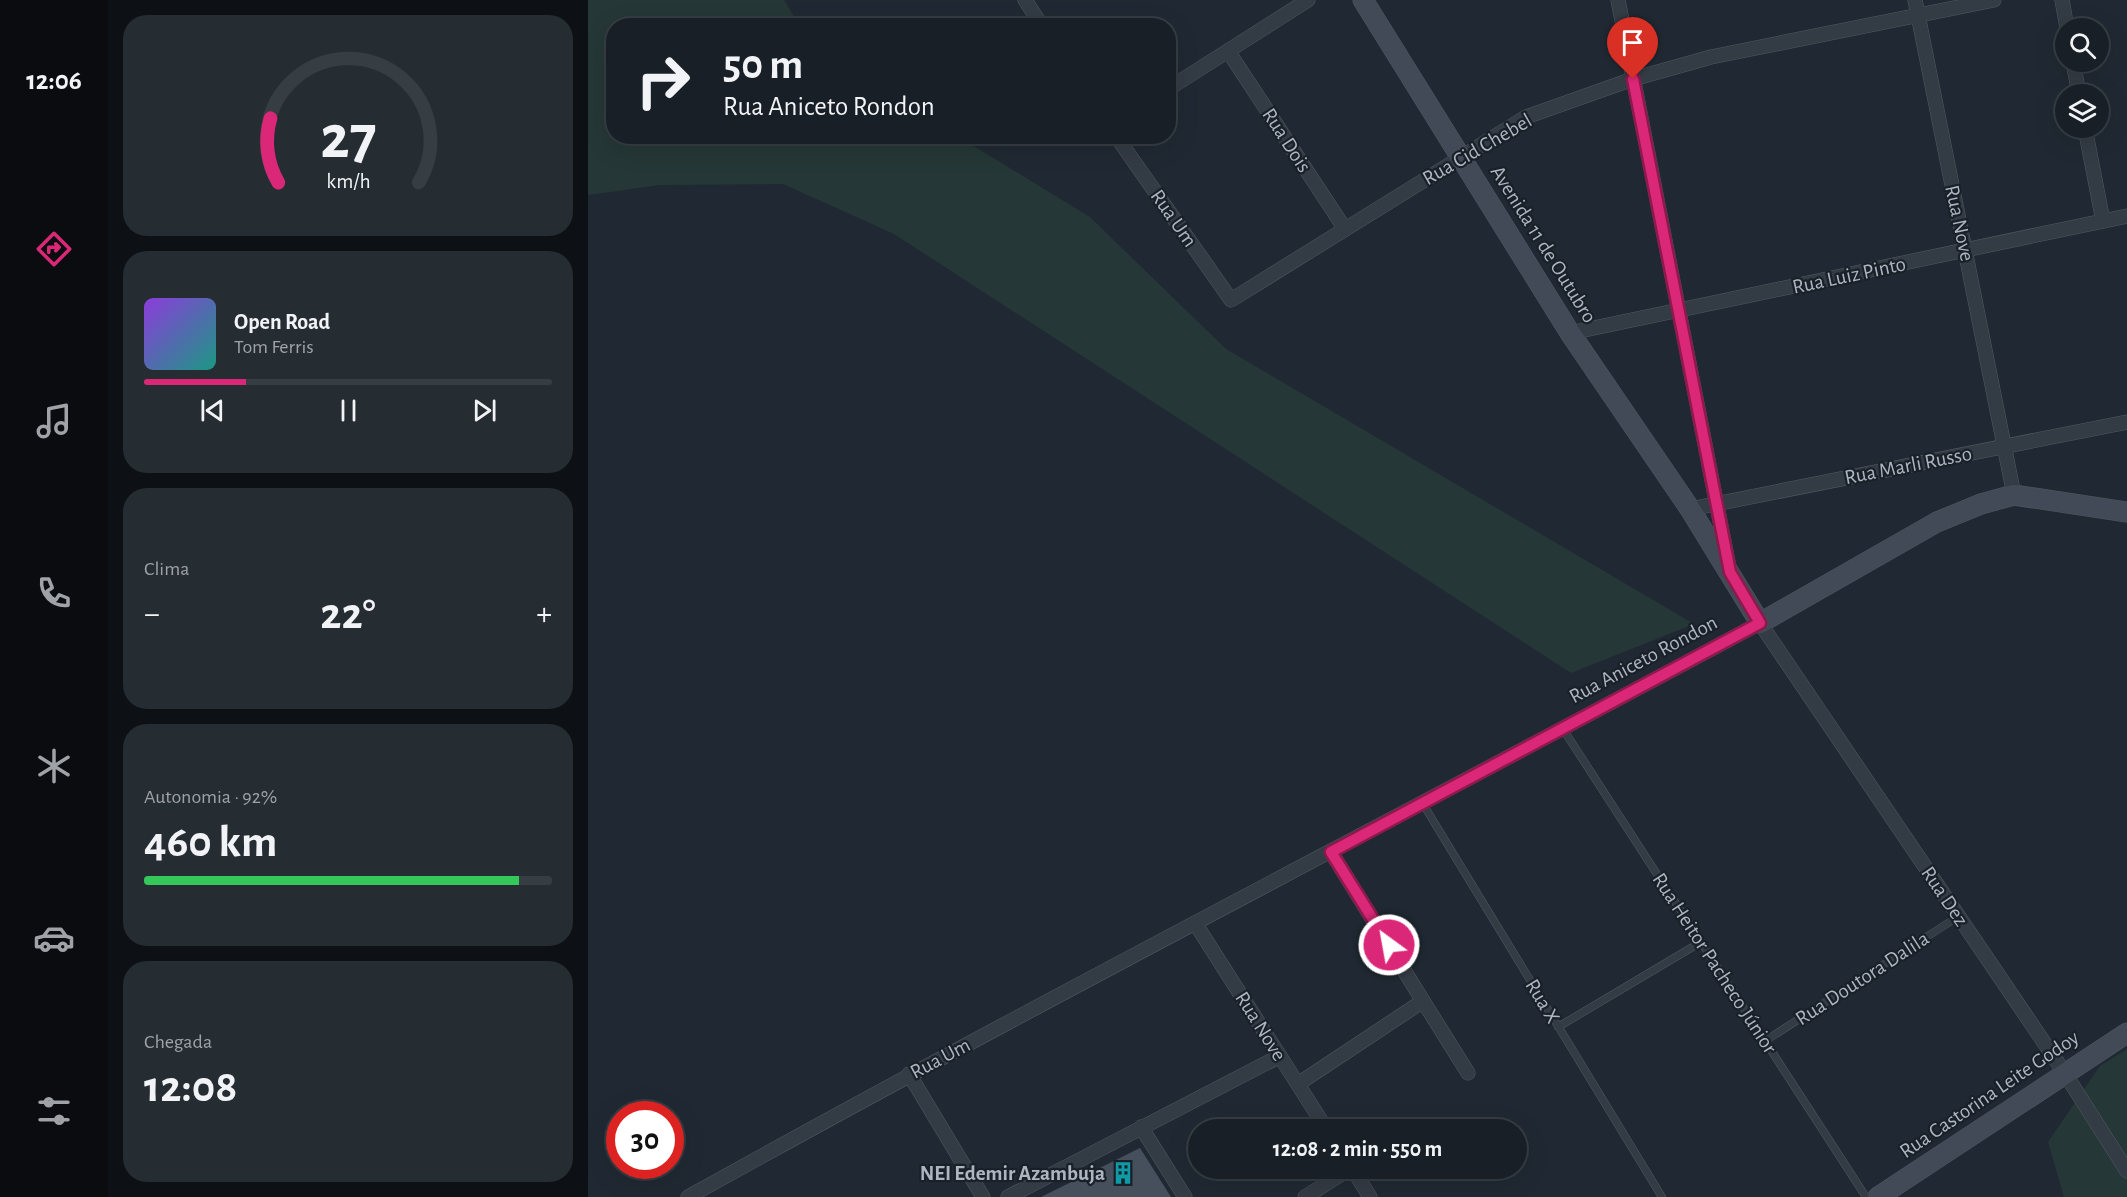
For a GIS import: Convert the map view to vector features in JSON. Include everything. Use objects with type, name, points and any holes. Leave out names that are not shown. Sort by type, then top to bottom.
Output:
[{"type":"street","points":[[1025,0],[1037,18]]},
{"type":"street","points":[[1176,84],[1308,0]]},
{"type":"street","name":"Avenida 11 de Outubro","points":[[1363,0],[1570,333],[1690,509],[1760,623]]},
{"type":"street","points":[[1618,0],[1730,572]]},
{"type":"street","name":"Rua Nove","points":[[1915,0],[2014,495]]},
{"type":"street","name":"Rua Cid Chebel","points":[[1231,300],[1526,117],[1633,79],[1711,57],[1994,0]]},
{"type":"street","points":[[2062,0],[2065,18]]},
{"type":"street","name":"Rua Dois","points":[[1228,51],[1345,229]]},
{"type":"street","points":[[2087,138],[2103,222]]},
{"type":"street","name":"Rua Um","points":[[1122,144],[1231,300]]},
{"type":"street","name":"Rua Luiz Pinto","points":[[1570,333],[2127,216]]},
{"type":"street","name":"Rua Marli Russo","points":[[1690,509],[2127,422]]},
{"type":"street","name":"Rua Aniceto Rondon","points":[[1195,923],[1423,804],[1760,623],[1937,522],[1981,504],[2014,495],[2127,512]]},
{"type":"street","name":"Rua Dez","points":[[1760,623],[2064,1072],[2127,1171]]},
{"type":"street","points":[[1331,852],[1468,1073]]},
{"type":"street","name":"Rua Nove","points":[[1195,923],[1320,1119]]},
{"type":"street","name":"Rua Um","points":[[688,1197],[909,1074],[1195,923]]},
{"type":"street","points":[[1298,1084],[1424,1001]]},
{"type":"street","name":"Rua Castorina Leite Godoy","points":[[1878,1197],[2127,1032]]},
{"type":"street","points":[[1008,1197],[1280,1056]]},
{"type":"street","points":[[909,1074],[983,1197]]},
{"type":"street","points":[[1141,1127],[1185,1197]]},
{"type":"street","points":[[1305,1197],[1334,1179]]},
{"type":"street","points":[[1358,1179],[1370,1197]]},
{"type":"lane","name":"Rua Heitor Pacheco Júnior","points":[[1563,729],[1866,1197]]},
{"type":"lane","name":"Rua X","points":[[1423,804],[1662,1197]]},
{"type":"lane","name":"Rua Doutora Dalila","points":[[1765,1041],[1959,916]]},
{"type":"lane","points":[[1558,1027],[1701,942]]},
{"type":"shaded area","points":[[588,0],[784,0],[795,18],[606,18],[606,144],[970,144],[1090,217],[1226,349],[1694,624],[1571,673],[894,234],[783,184],[660,185],[588,195]]},
{"type":"shaded area","points":[[2127,1049],[2127,1197],[2064,1197],[2048,1142],[2100,1066]]},
{"type":"building","name":"NEI Edemir Azambuja","points":[[1140,1148],[1171,1197],[1041,1197]]},
{"type":"place","name":"NEI Edemir Azambuja","points":[[1123,1173]]},
{"type":"route","points":[[1389,945],[1331,852],[1760,623],[1730,572],[1633,79]]}]
